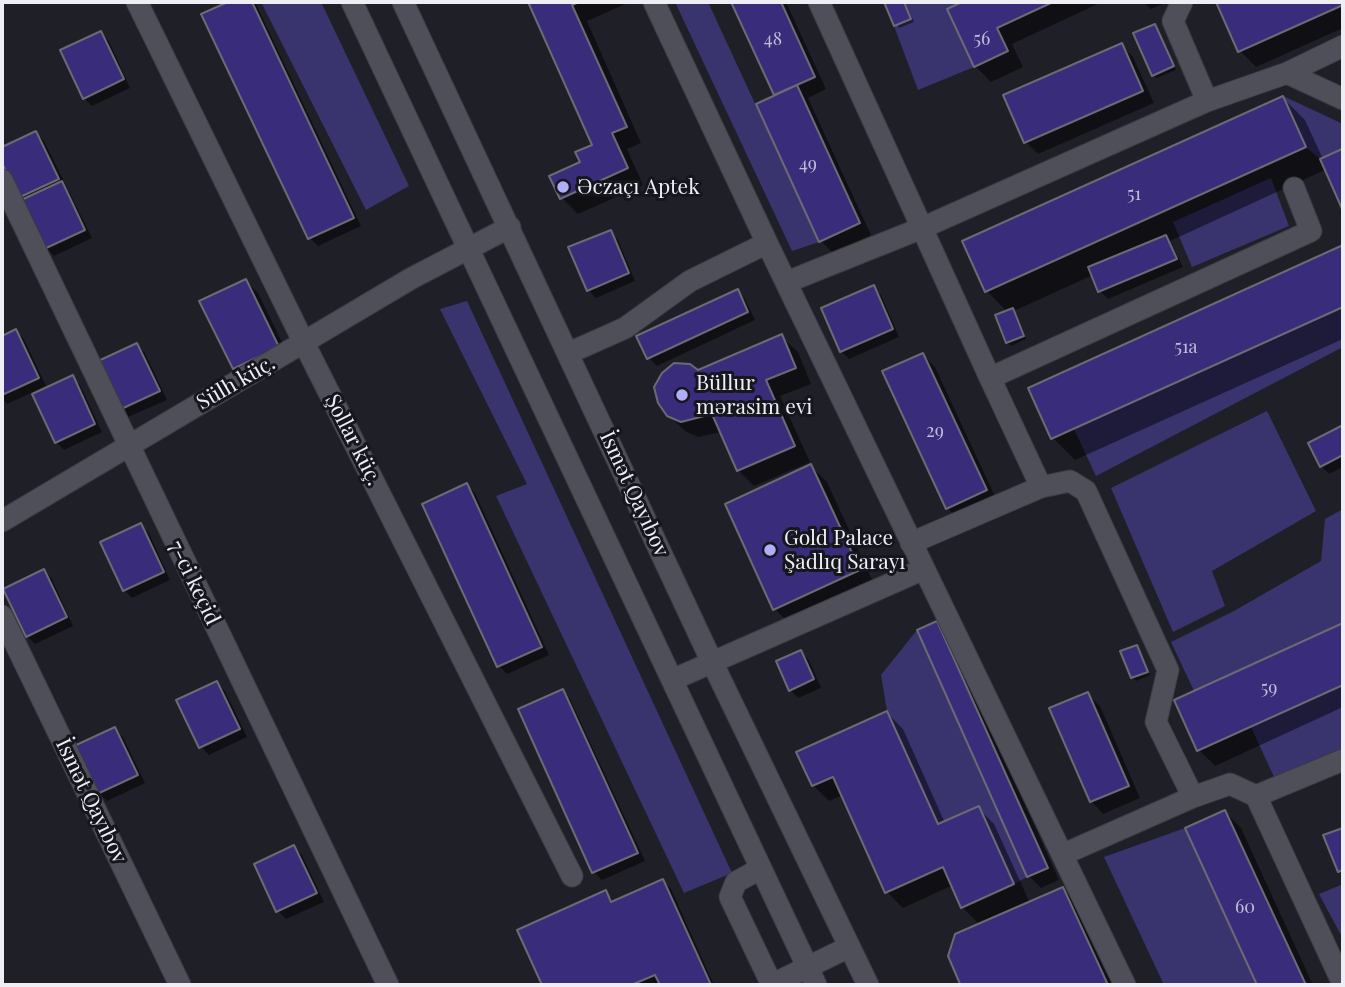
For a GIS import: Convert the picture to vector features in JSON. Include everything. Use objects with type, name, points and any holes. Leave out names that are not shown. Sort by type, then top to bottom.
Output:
[{"type":"street","name":"Şollar küç.","points":[[137,2],[304,343],[572,876]]},
{"type":"street","points":[[352,2],[812,976]]},
{"type":"street","name":"İsmət Qayıbov","points":[[403,2],[712,662],[868,985]]},
{"type":"street","points":[[654,2],[767,243],[1125,985]]},
{"type":"street","points":[[819,2],[1041,487]]},
{"type":"street","points":[[1182,2],[1172,21],[1207,101]]},
{"type":"street","points":[[787,282],[922,228],[1207,101],[1287,73],[1343,46]]},
{"type":"street","points":[[1287,73],[1343,99]]},
{"type":"street","name":"7-ci keçid","points":[[2,180],[388,985]]},
{"type":"street","points":[[989,378],[1311,231],[1294,188]]},
{"type":"street","name":"Sülh küç.","points":[[2,521],[412,278],[510,227]]},
{"type":"street","points":[[569,353],[625,328],[690,281],[767,243]]},
{"type":"street","points":[[911,542],[1041,487],[1070,481],[1086,491],[1168,670],[1157,722],[1193,797]]},
{"type":"street","points":[[672,680],[924,569]]},
{"type":"street","name":"İsmət Qayıbov","points":[[2,616],[180,985]]},
{"type":"street","points":[[1256,796],[1343,760]]},
{"type":"street","points":[[1064,854],[1193,797],[1230,784],[1256,796],[1343,984]]},
{"type":"street","points":[[760,869],[736,882],[730,897],[772,985],[812,976],[849,947]]},
{"type":"shaded area","points":[[261,2],[321,2],[409,186],[366,210]]},
{"type":"shaded area","points":[[675,2],[708,2],[819,242],[792,251]]},
{"type":"shaded area","points":[[904,2],[962,2],[947,9],[974,67],[918,90],[894,26],[911,19]]},
{"type":"shaded area","points":[[1283,96],[1343,124],[1343,153],[1341,149],[1320,159],[1306,147]]},
{"type":"shaded area","points":[[1271,178],[1289,226],[1192,267],[1173,222]]},
{"type":"shaded area","points":[[467,301],[732,873],[684,893],[496,496],[527,484],[440,309]]},
{"type":"shaded area","points":[[1343,307],[1343,347],[1096,476],[1074,429]]},
{"type":"shaded area","points":[[1267,411],[1316,511],[1212,571],[1225,606],[1173,632],[1111,488]]},
{"type":"shaded area","points":[[1343,509],[1343,623],[1194,691],[1171,642],[1234,611],[1321,561],[1325,519]]},
{"type":"shaded area","points":[[917,630],[1027,877],[1014,884],[979,806],[938,824],[887,711],[881,675]]},
{"type":"shaded area","points":[[1343,685],[1343,749],[1275,779],[1251,727]]},
{"type":"shaded area","points":[[1185,828],[1257,985],[1164,985],[1104,857]]},
{"type":"shaded area","points":[[1343,884],[1343,936],[1342,937],[1319,894]]},
{"type":"building","points":[[228,2],[252,2],[354,218],[308,239],[201,14]]},
{"type":"building","points":[[528,2],[579,2],[572,5],[627,127],[612,133],[628,168],[560,199],[549,176],[580,162],[575,152],[592,145]]},
{"type":"building","points":[[731,2],[781,2],[815,77],[774,95]]},
{"type":"building","points":[[884,2],[904,2],[911,19],[894,26]]},
{"type":"building","points":[[962,2],[1053,2],[997,28],[1008,51],[974,67],[947,9]]},
{"type":"building","points":[[1216,2],[1343,2],[1343,5],[1238,52]]},
{"type":"building","points":[[1155,24],[1174,66],[1152,76],[1133,33]]},
{"type":"building","points":[[101,31],[124,79],[83,99],[60,50]]},
{"type":"building","points":[[1122,43],[1143,91],[1024,143],[1003,95]]},
{"type":"building","points":[[797,85],[860,223],[819,242],[756,104]]},
{"type":"building","points":[[1283,96],[1306,147],[985,292],[962,241]]},
{"type":"building","points":[[36,131],[59,179],[18,198],[2,163],[2,147]]},
{"type":"building","points":[[1342,149],[1343,153],[1343,211],[1320,159]]},
{"type":"building","points":[[62,181],[85,230],[44,249],[21,200]]},
{"type":"building","points":[[611,230],[629,273],[587,291],[568,247]]},
{"type":"building","points":[[1166,235],[1177,259],[1098,292],[1088,267]]},
{"type":"building","points":[[1343,245],[1343,307],[1051,439],[1028,388]]},
{"type":"building","points":[[246,279],[279,347],[233,369],[199,301]]},
{"type":"building","points":[[874,285],[893,329],[840,352],[821,308]]},
{"type":"building","points":[[738,289],[748,312],[647,359],[636,336]]},
{"type":"building","points":[[1013,308],[1024,336],[1006,343],[995,315]]},
{"type":"building","points":[[16,329],[39,378],[2,395],[2,336]]},
{"type":"building","points":[[782,334],[796,368],[766,380],[795,446],[737,471],[712,414],[681,422],[667,416],[658,403],[654,387],[662,373],[674,363],[690,364],[698,370]]},
{"type":"building","points":[[137,343],[160,391],[119,410],[96,362]]},
{"type":"building","points":[[923,353],[987,490],[946,509],[882,371]]},
{"type":"building","points":[[73,375],[95,424],[55,443],[32,394]]},
{"type":"building","points":[[1343,425],[1343,455],[1320,467],[1308,443]]},
{"type":"building","points":[[811,464],[860,570],[773,610],[725,504]]},
{"type":"building","points":[[467,483],[542,647],[497,667],[422,504]]},
{"type":"building","points":[[141,523],[164,572],[123,591],[100,542]]},
{"type":"building","points":[[44,569],[67,617],[26,637],[3,589]]},
{"type":"building","points":[[937,621],[1048,868],[1027,877],[917,630]]},
{"type":"building","points":[[1343,623],[1343,685],[1197,751],[1174,700]]},
{"type":"building","points":[[1137,645],[1148,672],[1131,678],[1120,651]]},
{"type":"building","points":[[801,650],[814,679],[789,691],[776,661]]},
{"type":"building","points":[[217,681],[240,729],[199,748],[176,700]]},
{"type":"building","points":[[563,689],[638,853],[592,873],[518,709]]},
{"type":"building","points":[[1088,692],[1129,786],[1090,802],[1049,708]]},
{"type":"building","points":[[887,711],[938,824],[979,806],[1014,884],[961,908],[943,867],[885,893],[833,777],[812,786],[796,752]]},
{"type":"building","points":[[115,727],[138,775],[97,794],[74,746]]},
{"type":"building","points":[[1225,810],[1306,985],[1257,985],[1185,828]]},
{"type":"building","points":[[1343,828],[1343,870],[1338,872],[1323,835]]},
{"type":"building","points":[[294,845],[317,893],[276,912],[254,864]]},
{"type":"building","points":[[663,879],[711,985],[660,985],[655,975],[631,985],[542,985],[517,930],[606,890],[611,902]]},
{"type":"building","points":[[1063,887],[1108,985],[960,984],[948,956],[955,934]]},
{"type":"place","name":"Əczaçı Aptek","points":[[563,187]]},
{"type":"place","name":"Büllur mərasim evi","points":[[682,395]]},
{"type":"place","name":"Gold Palace Şadlıq Sarayı","points":[[770,550]]}]
